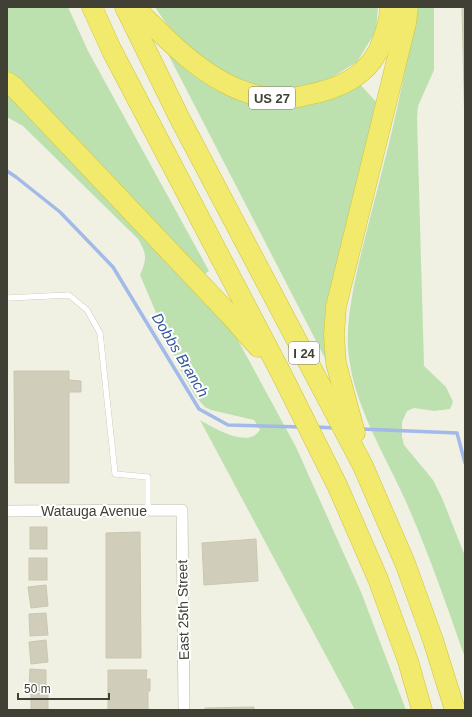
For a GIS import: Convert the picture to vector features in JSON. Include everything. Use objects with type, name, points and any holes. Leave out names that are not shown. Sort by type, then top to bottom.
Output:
[{"type":"highway","name":"I 24","points":[[92,7],[112,52],[281,374],[337,485],[378,578],[408,661],[422,710]]},
{"type":"highway","name":"I 24","points":[[125,7],[179,116],[363,466],[405,563],[433,640],[455,710]]},
{"type":"highway","name":"US 27","points":[[134,7],[184,56],[206,72],[226,84],[250,93],[270,98],[285,99],[323,92],[355,78],[366,69],[377,54],[389,23],[390,7]]},
{"type":"highway","points":[[363,466],[336,363],[334,335],[336,307],[406,23],[408,7]]},
{"type":"highway","points":[[7,82],[19,92],[229,314],[281,374]]},
{"type":"street","name":"Watauga Avenue","points":[[7,511],[182,510]]},
{"type":"street","name":"East 25th Street","points":[[182,510],[184,710]]},
{"type":"lane","points":[[7,298],[69,295],[87,310],[100,333],[116,474],[148,477],[148,510]]},
{"type":"green space","points":[[68,7],[88,51],[209,271],[202,276],[7,70],[7,8]]},
{"type":"green space","points":[[155,7],[378,7],[376,31],[357,62],[324,82],[281,90],[248,85],[210,63],[185,44],[165,22]]},
{"type":"green space","points":[[417,7],[434,7],[434,70],[418,106],[417,118],[424,366],[446,387],[453,402],[450,409],[434,411],[414,408],[407,411],[402,422],[402,437],[404,445],[433,480],[442,498],[465,556],[465,658],[438,580],[415,523],[363,409],[351,369],[348,348],[349,319],[353,289],[398,106]]},
{"type":"green space","points":[[166,50],[237,95],[358,82],[378,104],[328,364]]},
{"type":"green space","points":[[7,93],[233,331],[296,447],[361,592],[406,710],[355,710],[200,420],[222,432],[239,437],[248,438],[255,435],[260,430],[254,420],[211,410],[205,407],[196,397],[180,369],[140,275],[145,257],[138,239],[23,126],[7,117]]},
{"type":"building","points":[[462,7],[465,7],[465,130]]},
{"type":"building","points":[[14,371],[69,371],[69,380],[81,381],[81,392],[69,392],[69,483],[15,483]]},
{"type":"building","points":[[30,527],[47,527],[47,549],[30,549]]},
{"type":"building","points":[[140,532],[141,658],[106,658],[106,533]]},
{"type":"building","points":[[256,539],[258,581],[204,585],[202,543]]},
{"type":"building","points":[[29,558],[47,558],[47,580],[29,580]]},
{"type":"building","points":[[46,585],[48,606],[31,608],[28,587]]},
{"type":"building","points":[[46,613],[48,635],[30,636],[29,614]]},
{"type":"building","points":[[46,640],[48,662],[31,664],[29,642]]},
{"type":"building","points":[[30,669],[46,670],[46,691],[29,690]]},
{"type":"building","points":[[108,670],[147,670],[146,679],[150,679],[150,691],[148,691],[148,710],[108,710]]},
{"type":"building","points":[[48,693],[48,710],[31,710],[31,694]]},
{"type":"building","points":[[254,707],[254,710],[205,710],[205,708]]},
{"type":"waterway","name":"Dobbs Branch","points":[[7,171],[60,212],[113,267],[199,409],[228,425],[301,427]]},
{"type":"waterway","name":"Dobbs Branch","points":[[315,427],[335,428]]},
{"type":"waterway","name":"Dobbs Branch","points":[[361,429],[457,433],[465,463]]}]
